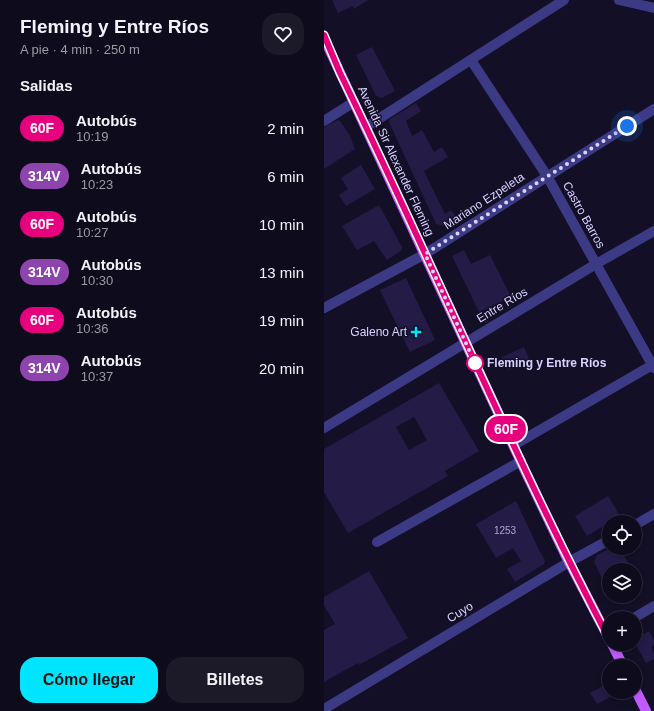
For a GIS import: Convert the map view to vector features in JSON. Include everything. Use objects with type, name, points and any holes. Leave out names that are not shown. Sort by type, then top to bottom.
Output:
[{"type":"main road","name":"Avenida Sir Alexander Fleming","points":[[324,37],[521,462],[569,562],[602,624]]},
{"type":"main road","points":[[640,699],[646,711]]},
{"type":"street","points":[[366,127],[564,0]]},
{"type":"street","points":[[619,0],[654,8]]},
{"type":"street","name":"Castro Barros","points":[[471,60],[547,176],[653,366]]},
{"type":"street","points":[[324,121],[354,102]]},
{"type":"street","name":"Mariano Ezpeleta","points":[[324,308],[425,254],[654,109]]},
{"type":"street","name":"Entre Ríos","points":[[324,428],[466,341],[654,231]]},
{"type":"street","points":[[514,445],[653,366]]},
{"type":"street","points":[[377,542],[521,462]]},
{"type":"street","points":[[642,521],[654,514]]},
{"type":"street","name":"Cuyo","points":[[324,709],[569,562],[602,544]]},
{"type":"street","points":[[642,613],[654,606]]},
{"type":"building","points":[[332,0],[368,0],[354,9],[353,6],[338,13]]},
{"type":"building","points":[[372,47],[395,91],[382,98],[376,96],[356,55]]},
{"type":"building","points":[[416,103],[421,111],[406,121],[412,136],[422,130],[434,152],[442,147],[448,157],[424,171],[445,214],[451,210],[457,218],[443,226],[436,224],[389,122],[390,119]]},
{"type":"building","points":[[338,120],[349,134],[355,149],[324,169],[324,127]]},
{"type":"building","points":[[361,165],[375,189],[346,206],[339,195],[348,189],[341,178]]},
{"type":"building","points":[[379,205],[402,247],[401,251],[387,260],[374,241],[357,250],[342,226]]},
{"type":"building","points":[[464,250],[471,264],[490,255],[511,297],[479,312],[452,256]]},
{"type":"building","points":[[406,278],[435,340],[410,352],[380,290]]},
{"type":"building","points":[[524,347],[530,361],[508,370],[502,357]]},
{"type":"building","points":[[439,383],[479,451],[445,471],[448,476],[348,533],[324,492],[324,449]],"holes":[[[414,417],[427,440],[409,450],[396,427]]]},
{"type":"building","points":[[608,496],[619,515],[602,515],[602,527],[587,536],[575,516]]},
{"type":"building","points":[[516,501],[545,560],[544,564],[515,582],[507,569],[521,561],[513,548],[496,558],[476,524]]},
{"type":"building","points":[[602,552],[602,555],[624,555],[628,563],[602,563],[602,579],[594,562],[597,555]]},
{"type":"building","points":[[369,571],[408,638],[324,682],[324,630],[335,624],[324,605],[324,597]]},
{"type":"building","points":[[642,630],[644,634],[649,631],[654,641],[654,645],[651,647],[654,653],[654,659],[646,663],[639,651],[642,651]]},
{"type":"building","points":[[602,687],[602,699],[606,699],[597,704],[590,693]]},
{"type":"bus line","name":"60F","points":[[324,35],[340,73],[466,341],[527,475],[602,626]]},
{"type":"place","name":"Galeno Art","points":[[416,332]]},
{"type":"place","name":"Fleming y Entre Ríos","points":[[475,363]]},
{"type":"route","points":[[475,363],[476,364],[425,254],[627,126]]}]
